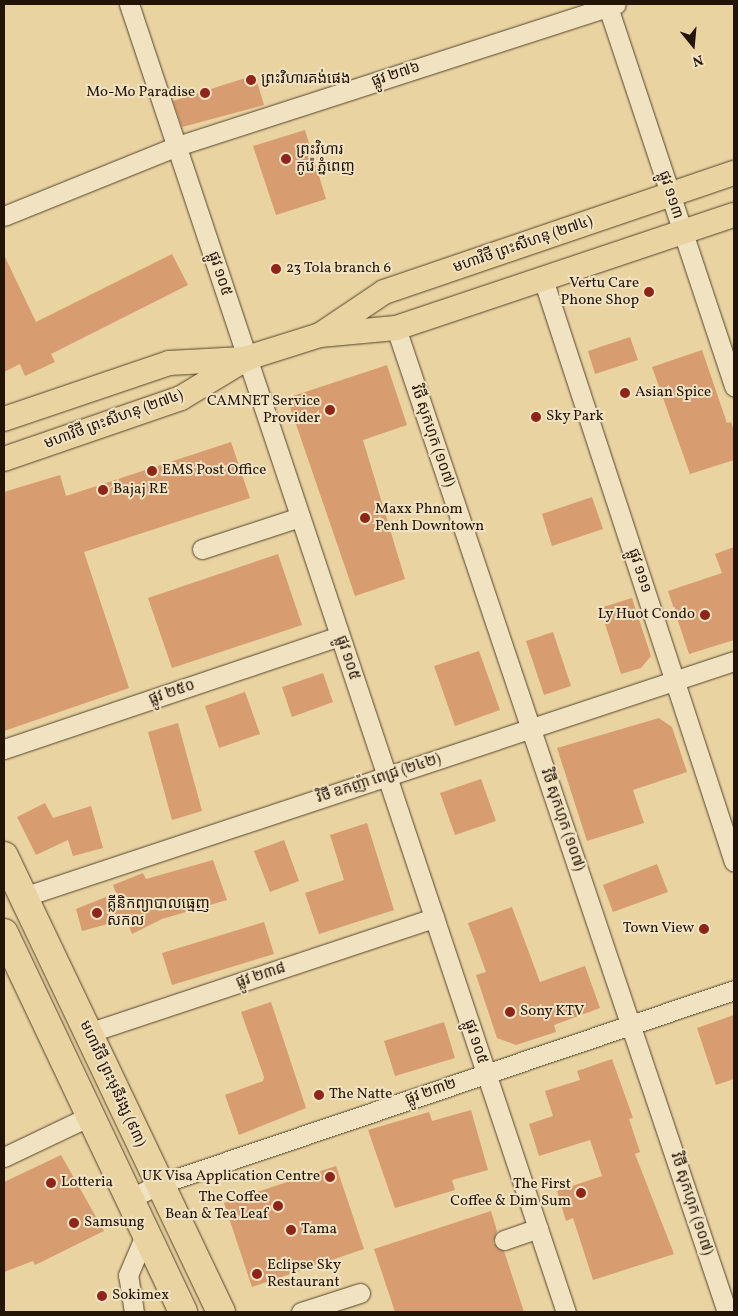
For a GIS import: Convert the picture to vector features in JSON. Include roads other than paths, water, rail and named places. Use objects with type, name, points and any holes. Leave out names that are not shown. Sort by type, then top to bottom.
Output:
[{"type":"highway","name":"មហាវិថី ព្រះមុនីវង្ស (៩៣)","points":[[4,856],[221,1312]]},
{"type":"highway","points":[[4,933],[181,1311]]},
{"type":"main road","name":"មហាវិថី ព្រះសីហនុ (២៧៤)","points":[[320,335],[384,292],[734,173]]},
{"type":"main road","name":"មហាវិថី ព្រះសីហនុ (២៧៤)","points":[[4,459],[181,398],[247,358],[320,335],[396,328],[734,215]]},
{"type":"main road","name":"មហាវិថី ព្រះសីហនុ (២៧៤)","points":[[4,419],[169,363],[247,358]]},
{"type":"street","name":"ផ្លូវ ១០៥","points":[[129,4],[566,1312]]},
{"type":"street","name":"ផ្លូវ ២៧៦","points":[[4,216],[177,146],[610,5]]},
{"type":"street","name":"ផ្លូវ ១១៣","points":[[610,5],[670,195],[734,386]]},
{"type":"street","name":"ផ្លូវ ១១១","points":[[543,280],[734,862]]},
{"type":"street","name":"វិថី សុកហុក (១០៧)","points":[[396,328],[727,1312]]},
{"type":"street","points":[[202,549],[300,517]]},
{"type":"street","name":"ផ្លូវ ២៥០","points":[[4,749],[340,636]]},
{"type":"street","name":"វិថី ឧកញ៉ា ពេជ្រ (២៤២)","points":[[23,896],[734,661]]},
{"type":"street","name":"ផ្លូវ ២៣៨","points":[[88,1033],[434,918]]},
{"type":"street","name":"ផ្លូវ ២៣២","points":[[130,1199],[160,1184],[734,990]]},
{"type":"street","points":[[4,1157],[90,1116]]},
{"type":"street","points":[[504,1240],[538,1228]]},
{"type":"street","points":[[134,1312],[128,1275],[146,1233]]},
{"type":"street","points":[[301,1312],[360,1293]]},
{"type":"place","name":"ព្រះវិហារគង់ផេង","points":[[251,80]]},
{"type":"place","name":"Mo-Mo Paradise","points":[[205,93]]},
{"type":"place","name":"ព្រះវិហារ កូរ៉េ ភ្នំពេញ","points":[[286,159]]},
{"type":"place","name":"23 Tola branch 6","points":[[276,269]]},
{"type":"place","name":"Vertu Care Phone Shop","points":[[649,292]]},
{"type":"place","name":"Asian Spice","points":[[625,393]]},
{"type":"place","name":"CAMNET Service Provider","points":[[330,410]]},
{"type":"place","name":"Sky Park","points":[[536,417]]},
{"type":"place","name":"EMS Post Office","points":[[152,471]]},
{"type":"place","name":"Bajaj RE","points":[[103,490]]},
{"type":"place","name":"Maxx Phnom Penh Downtown","points":[[365,518]]},
{"type":"place","name":"Ly Huot Condo","points":[[705,615]]},
{"type":"place","name":"គ្លីនិកព្យាបាលធ្មេញ សកល","points":[[97,913]]},
{"type":"place","name":"Town View","points":[[704,929]]},
{"type":"place","name":"Sony KTV","points":[[510,1012]]},
{"type":"place","name":"The Natte","points":[[319,1095]]},
{"type":"place","name":"UK Visa Application Centre","points":[[330,1177]]},
{"type":"place","name":"Lotteria","points":[[51,1183]]},
{"type":"place","name":"The First Coffee & Dim Sum","points":[[581,1193]]},
{"type":"place","name":"The Coffee Bean & Tea Leaf","points":[[278,1206]]},
{"type":"place","name":"Samsung","points":[[74,1223]]},
{"type":"place","name":"Tama","points":[[291,1230]]},
{"type":"place","name":"Eclipse Sky Restaurant","points":[[257,1274]]},
{"type":"place","name":"Sokimex","points":[[102,1296]]}]
